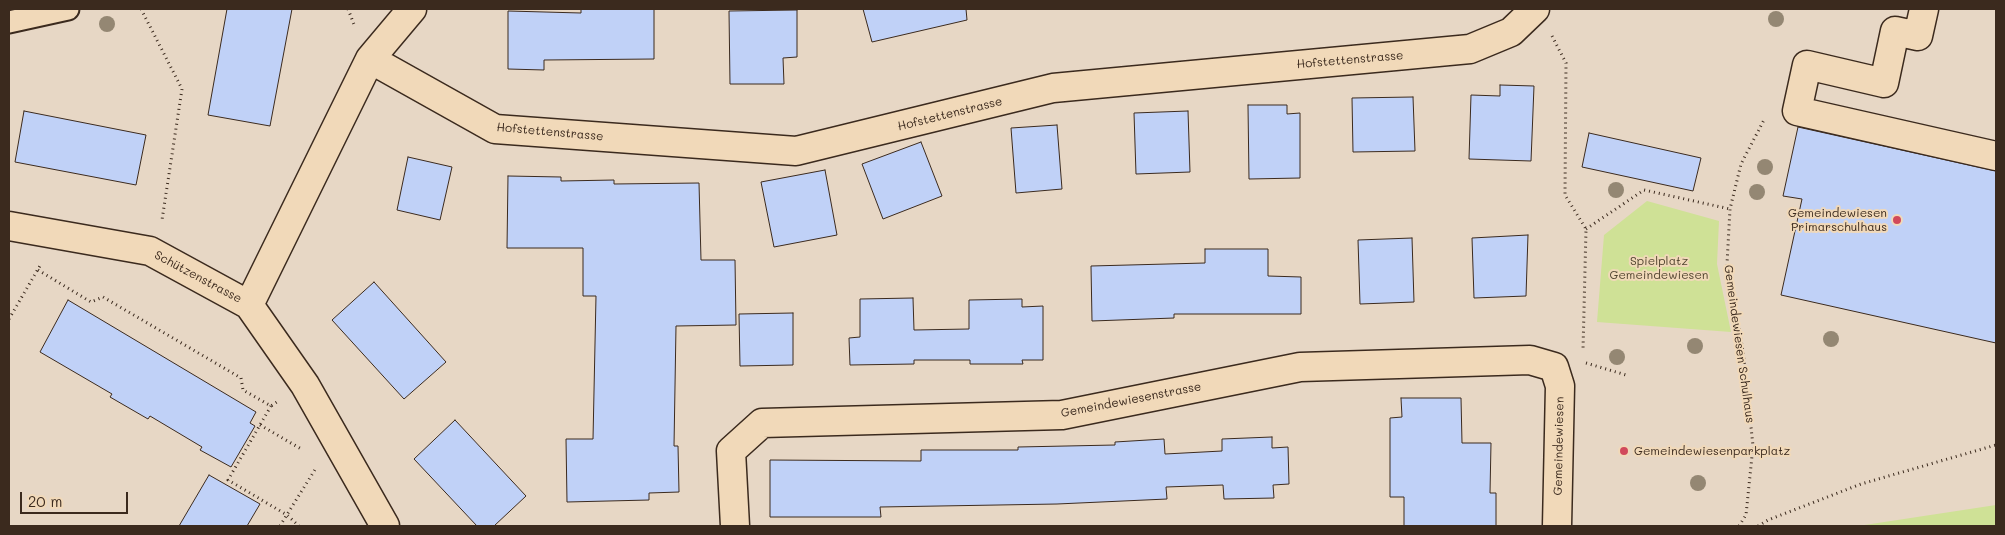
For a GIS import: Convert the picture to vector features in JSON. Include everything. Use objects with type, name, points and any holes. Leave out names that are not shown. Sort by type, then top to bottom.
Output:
[{"type":"street","points":[[250,305],[370,59],[412,9]]},
{"type":"street","name":"Hofstettenstrasse","points":[[370,59],[495,129],[796,151],[1053,88],[1470,49],[1511,32],[1535,9]]},
{"type":"street","points":[[1924,9],[1918,36],[1895,31],[1884,83],[1807,65],[1796,111],[1996,156]]},
{"type":"street","name":"Schützenstrasse","points":[[9,226],[150,251],[250,305],[305,385],[385,526]]},
{"type":"street","name":"Gemeindewiesenstrasse","points":[[735,526],[731,451],[762,422],[1062,415],[1300,367],[1530,360],[1554,367]]},
{"type":"street","name":"Gemeindewiesen","points":[[1554,367],[1560,386],[1557,526]]},
{"type":"lane","points":[[9,22],[68,9]]},
{"type":"path","points":[[141,9],[182,89],[164,215],[150,251]]},
{"type":"path","points":[[1550,32],[1566,64],[1565,195],[1586,229],[1582,362]]},
{"type":"path","name":"Gemeindewiesen Schulhaus","points":[[1739,526],[1746,515],[1753,446],[1742,351],[1727,264],[1730,209],[1741,164],[1765,117],[1800,97]]},
{"type":"path","points":[[1586,229],[1644,190],[1730,209]]},
{"type":"path","points":[[9,320],[42,262],[49,233]]},
{"type":"path","points":[[38,270],[91,302],[103,297],[241,378],[243,390],[271,406]]},
{"type":"path","points":[[1554,367],[1582,362],[1626,376]]},
{"type":"path","points":[[299,526],[287,515],[228,480],[271,406],[305,385]]},
{"type":"path","points":[[260,426],[309,453]]},
{"type":"path","points":[[280,526],[316,468],[337,443]]},
{"type":"path","points":[[1758,526],[1768,520],[1861,484],[1996,445]]},
{"type":"path","points":[[312,461],[316,468]]},
{"type":"green space","name":"Spielplatz Gemeindewiesen","points":[[1647,201],[1719,221],[1717,264],[1731,332],[1597,322],[1604,235]]},
{"type":"green space","points":[[1996,505],[1996,526],[1858,526]]},
{"type":"building","points":[[227,9],[292,9],[270,126],[208,115]]},
{"type":"building","points":[[581,9],[654,9],[654,59],[544,60],[544,70],[508,69],[508,11],[581,13]]},
{"type":"building","points":[[863,9],[966,9],[967,20],[872,42]]},
{"type":"building","points":[[797,10],[797,57],[783,58],[784,84],[730,84],[729,11]]},
{"type":"building","points":[[1500,85],[1534,86],[1531,161],[1469,159],[1471,95],[1500,96]]},
{"type":"building","points":[[1413,97],[1415,151],[1353,152],[1352,98]]},
{"type":"building","points":[[1248,105],[1287,105],[1287,114],[1300,113],[1300,178],[1249,179]]},
{"type":"building","points":[[24,111],[146,135],[136,185],[15,162]]},
{"type":"building","points":[[1188,111],[1190,172],[1136,174],[1134,113]]},
{"type":"building","points":[[1057,125],[1062,189],[1016,193],[1011,128]]},
{"type":"building","name":"Gemeindewiesen Primarschulhaus","points":[[1798,127],[1996,171],[1996,343],[1781,295],[1802,199],[1783,196]]},
{"type":"building","points":[[1589,133],[1701,158],[1693,191],[1582,167]]},
{"type":"building","points":[[921,142],[942,196],[883,219],[862,164]]},
{"type":"building","points":[[408,157],[452,167],[440,220],[397,210]]},
{"type":"building","points":[[825,170],[837,235],[774,247],[761,182]]},
{"type":"building","points":[[508,176],[561,177],[561,181],[614,180],[614,184],[699,183],[701,260],[735,260],[736,325],[676,326],[674,446],[678,446],[679,492],[649,493],[649,500],[567,502],[566,439],[593,439],[596,296],[583,296],[583,248],[507,248]]},
{"type":"building","points":[[1528,235],[1526,296],[1474,298],[1472,238]]},
{"type":"building","points":[[1412,238],[1414,302],[1360,304],[1358,240]]},
{"type":"building","points":[[1205,249],[1268,249],[1268,276],[1301,277],[1301,314],[1174,314],[1174,318],[1092,321],[1091,266],[1205,263]]},
{"type":"building","points":[[374,282],[446,362],[404,399],[332,320]]},
{"type":"building","points":[[913,298],[914,330],[969,329],[969,300],[1022,299],[1022,307],[1043,306],[1043,360],[1022,360],[1023,364],[970,364],[970,360],[914,360],[914,364],[850,365],[849,338],[860,337],[860,299]]},
{"type":"building","points":[[68,300],[256,412],[250,423],[255,426],[231,467],[200,450],[202,447],[150,416],[148,419],[110,397],[112,394],[40,352]]},
{"type":"building","points":[[793,313],[793,365],[740,366],[739,314]]},
{"type":"building","points":[[1401,398],[1461,398],[1462,443],[1491,443],[1490,493],[1496,493],[1496,526],[1404,526],[1404,497],[1390,497],[1390,418],[1402,417]]},
{"type":"building","points":[[455,420],[526,496],[494,526],[477,526],[414,459]]},
{"type":"building","points":[[1272,437],[1272,448],[1288,447],[1289,484],[1273,485],[1274,498],[1224,499],[1223,485],[1166,487],[1167,499],[1057,504],[880,507],[881,517],[770,517],[770,460],[921,461],[921,450],[1018,450],[1018,447],[1115,445],[1115,442],[1164,439],[1165,454],[1222,451],[1222,439]]},
{"type":"building","points":[[209,475],[260,504],[247,526],[179,526]]},
{"type":"place","name":"Gemeindewiesen Primarschulhaus","points":[[1897,220]]},
{"type":"place","name":"Gemeindewiesenparkplatz","points":[[1624,451]]}]
